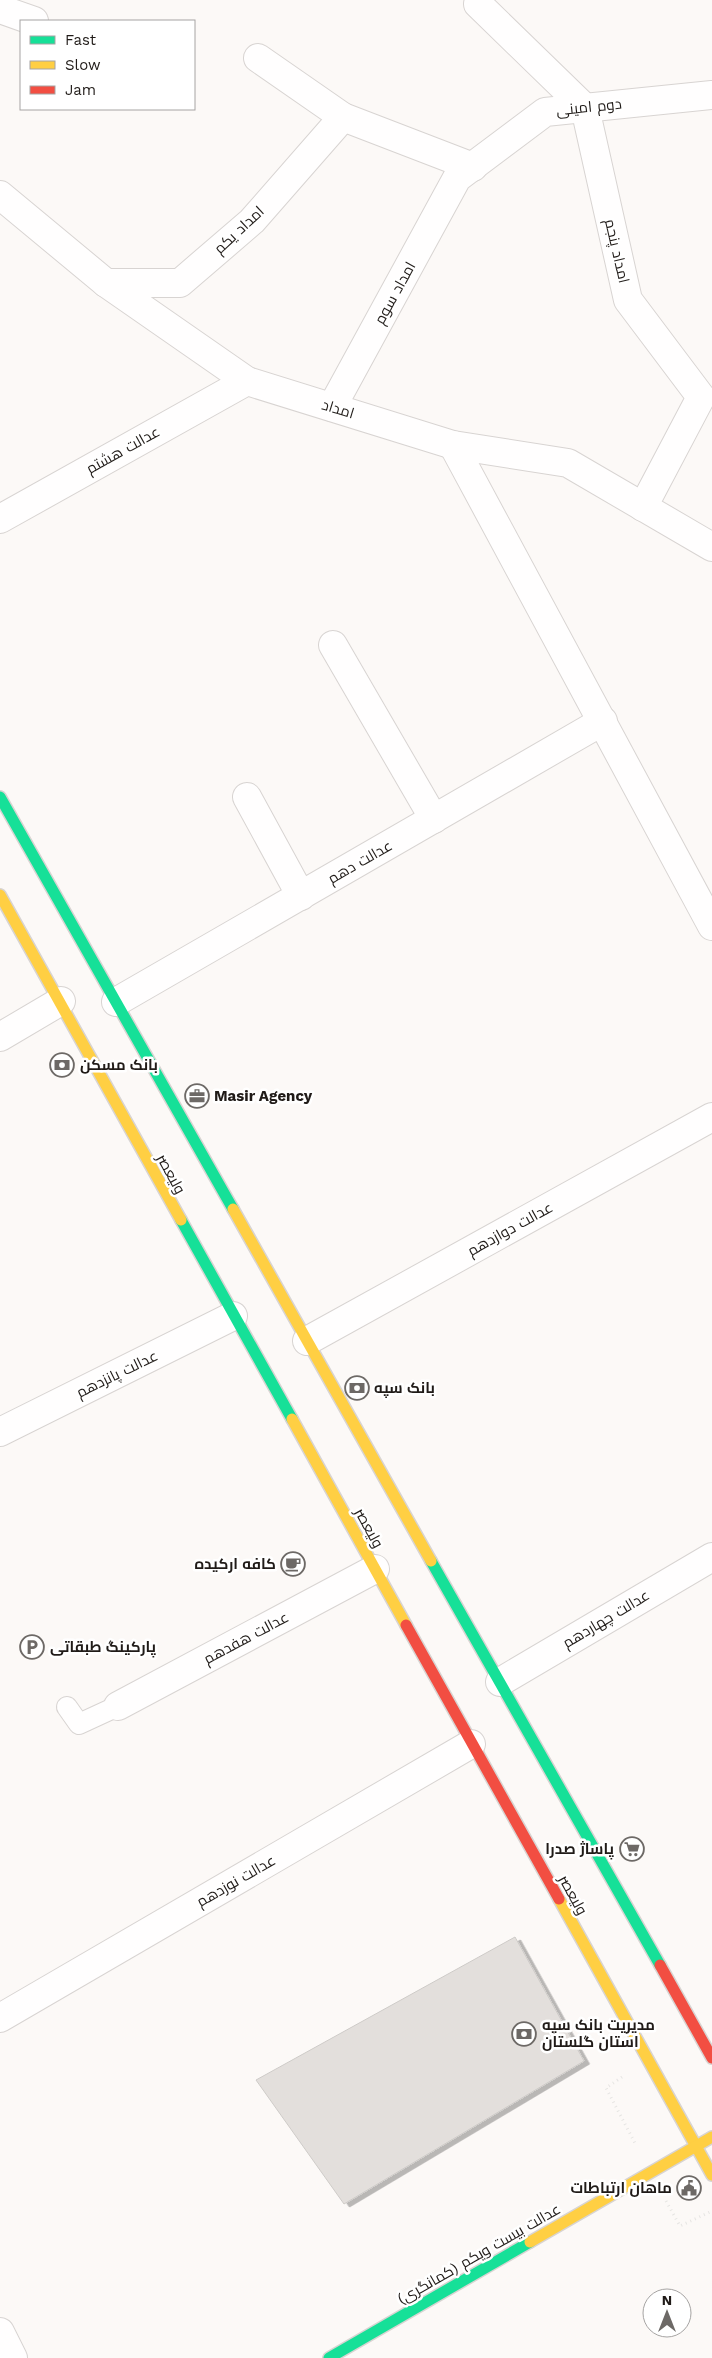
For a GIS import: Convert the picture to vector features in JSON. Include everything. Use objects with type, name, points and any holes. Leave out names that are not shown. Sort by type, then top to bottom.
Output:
[{"type":"main road","points":[[0,796],[712,2058]]},
{"type":"main road","name":"ولیعصر","points":[[0,895],[61,1001],[69,1021],[712,2175]]},
{"type":"main road","name":"عدالت بیست ویکم (کمانگری)","points":[[329,2358],[712,2137]]},
{"type":"street","points":[[478,4],[585,108]]},
{"type":"street","points":[[0,9],[31,20]]},
{"type":"street","points":[[258,58],[343,117],[465,172]]},
{"type":"street","name":"دوم امینی","points":[[465,172],[545,112],[712,95]]},
{"type":"street","name":"امداد پنجم","points":[[585,108],[628,300],[701,398],[643,507]]},
{"type":"street","name":"امداد یکم","points":[[106,283],[180,283],[252,221],[343,117]]},
{"type":"street","name":"امداد سوم","points":[[332,407],[465,172]]},
{"type":"street","name":"امداد","points":[[0,195],[106,283],[247,381],[453,445],[568,463],[712,547]]},
{"type":"street","name":"عدالت هشتم","points":[[0,519],[247,381]]},
{"type":"street","points":[[453,445],[712,926]]},
{"type":"street","points":[[333,645],[434,819]]},
{"type":"street","name":"عدالت دهم","points":[[116,1002],[603,721]]},
{"type":"street","points":[[247,797],[301,896]]},
{"type":"street","points":[[0,1037],[61,1001]]},
{"type":"street","name":"عدالت دوازدهم","points":[[307,1341],[712,1117]]},
{"type":"street","name":"عدالت پانزدهم","points":[[0,1432],[233,1316]]},
{"type":"street","name":"عدالت چهاردهم","points":[[500,1682],[712,1557]]},
{"type":"street","name":"عدالت هفدهم","points":[[118,1706],[375,1569]]},
{"type":"street","name":"عدالت نوزدهم","points":[[0,2018],[471,1744]]},
{"type":"lane","points":[[67,1707],[79,1724],[118,1706]]},
{"type":"building","points":[[515,1937],[584,2061],[344,2204],[256,2080]]},
{"type":"traffic: fast","points":[[0,797],[233,1209]]},
{"type":"traffic: fast","points":[[181,1220],[292,1419]]},
{"type":"traffic: fast","points":[[431,1561],[660,1965]]},
{"type":"traffic: fast","points":[[329,2358],[530,2242]]},
{"type":"traffic: slow","points":[[0,895],[181,1220]]},
{"type":"traffic: slow","points":[[233,1209],[431,1561]]},
{"type":"traffic: slow","points":[[292,1419],[406,1625]]},
{"type":"traffic: slow","points":[[559,1899],[712,2175]]},
{"type":"traffic: slow","points":[[530,2242],[712,2137]]},
{"type":"traffic: jam","points":[[406,1625],[559,1899]]},
{"type":"traffic: jam","points":[[660,1965],[712,2058]]},
{"type":"place","name":"بانک مسکن","points":[[62,1065]]},
{"type":"place","name":"Masir Agency","points":[[197,1096]]},
{"type":"place","name":"بانک سپه","points":[[357,1388]]},
{"type":"place","name":"کافه ارکیده","points":[[293,1564]]},
{"type":"place","name":"پارکینگ طبقاتی","points":[[32,1647]]},
{"type":"place","name":"پاساژ صدرا","points":[[632,1849]]},
{"type":"place","name":"مدیریت بانک سپه استان گلستان","points":[[524,2034]]},
{"type":"place","name":"ماهان ارتباطات","points":[[689,2188]]}]
